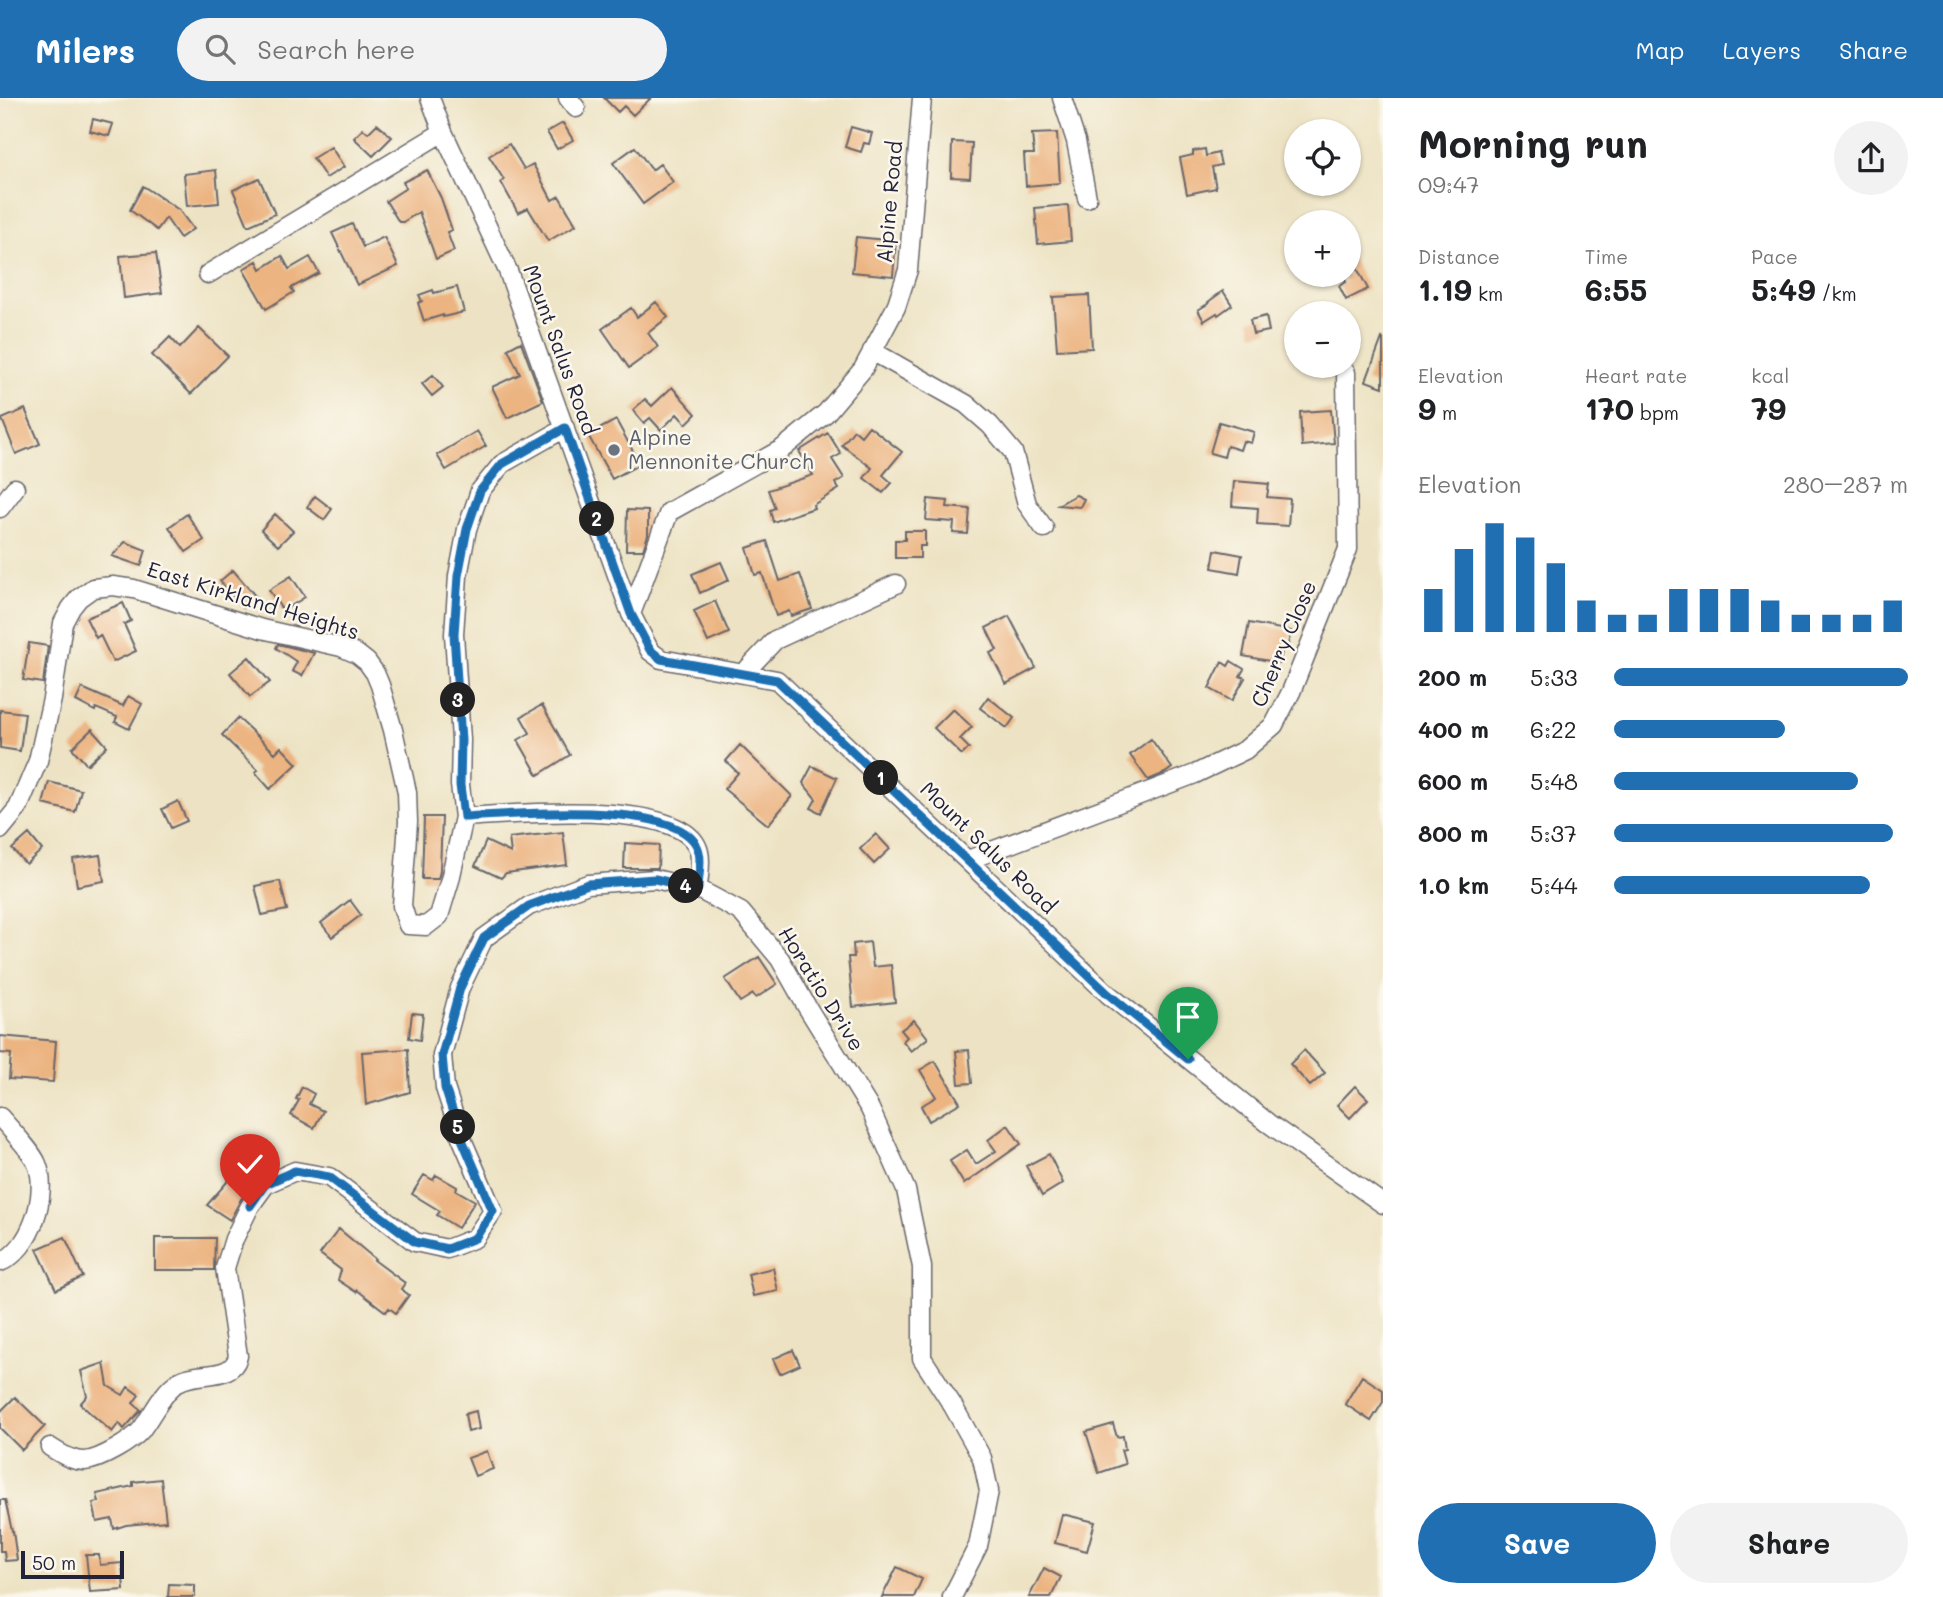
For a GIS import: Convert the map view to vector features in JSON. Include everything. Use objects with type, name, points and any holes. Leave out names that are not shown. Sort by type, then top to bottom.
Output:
[{"type":"street","name":"Alpine Road","points":[[631,614],[669,512],[782,449],[826,413],[863,369],[896,307],[908,270],[922,98]]},
{"type":"street","points":[[1062,98],[1076,141],[1087,198]]},
{"type":"street","name":"Mount Salus Road","points":[[434,100],[443,132],[508,271],[631,614],[650,650],[661,659],[777,680],[1108,994],[1268,1123],[1383,1204]]},
{"type":"street","points":[[208,274],[443,132]]},
{"type":"street","points":[[872,351],[966,404],[990,425],[1013,452],[1027,504],[1044,528]]},
{"type":"street","name":"Cherry Close","points":[[968,860],[1195,774],[1245,750],[1274,725],[1291,692],[1348,550],[1346,378]]},
{"type":"street","name":"East Kirkland Heights","points":[[0,830],[18,808],[38,761],[52,699],[63,623],[71,608],[93,588],[113,586],[134,589],[262,629],[341,647],[367,662],[375,673],[383,696],[407,792],[408,822],[402,906],[408,925],[426,926],[439,916],[464,817],[460,785],[461,740],[454,634],[458,576],[467,529],[480,491],[502,464],[565,428]]},
{"type":"street","points":[[0,508],[15,488]]},
{"type":"street","points":[[744,673],[775,640],[896,584]]},
{"type":"street","points":[[464,817],[586,812],[634,815],[672,826],[689,836],[699,850],[698,889]]},
{"type":"street","name":"Horatio Drive","points":[[50,1447],[66,1457],[87,1461],[121,1447],[140,1432],[180,1380],[228,1370],[236,1363],[238,1356],[225,1268],[239,1228],[265,1184],[295,1171],[329,1177],[415,1242],[447,1249],[475,1238],[493,1211],[461,1137],[445,1088],[442,1055],[460,988],[484,938],[529,906],[588,884],[655,879],[698,889],[741,912],[780,958],[870,1109],[906,1190],[922,1267],[922,1358],[982,1458],[989,1491],[978,1546],[953,1597]]},
{"type":"street","points":[[0,1117],[37,1162],[42,1182],[38,1213],[21,1248],[0,1262]]},
{"type":"building","points":[[604,98],[651,98],[633,115],[624,106],[618,112]]},
{"type":"building","points":[[93,119],[113,124],[109,136],[90,131]]},
{"type":"building","points":[[563,123],[573,140],[557,149],[547,132]]},
{"type":"building","points":[[377,124],[392,137],[373,156],[354,138],[363,129],[368,133]]},
{"type":"building","points":[[851,127],[872,133],[869,144],[864,143],[861,152],[845,147]]},
{"type":"building","points":[[1057,133],[1060,183],[1026,186],[1024,154],[1034,154],[1032,134]]},
{"type":"building","points":[[952,142],[972,143],[970,178],[951,177]]},
{"type":"building","points":[[509,144],[524,169],[533,164],[552,200],[559,196],[576,225],[548,241],[528,208],[518,213],[501,182],[504,180],[489,156]]},
{"type":"building","points":[[331,147],[344,167],[326,178],[313,158]]},
{"type":"building","points":[[635,147],[652,170],[660,164],[673,182],[643,204],[613,163]]},
{"type":"building","points":[[1205,149],[1206,156],[1218,153],[1221,165],[1212,167],[1216,188],[1187,194],[1180,158],[1193,155],[1193,151]]},
{"type":"building","points":[[216,170],[219,203],[187,206],[184,174]]},
{"type":"building","points":[[427,170],[441,198],[452,230],[447,232],[454,251],[436,259],[419,212],[399,222],[386,201],[406,188],[403,182]]},
{"type":"building","points":[[259,178],[275,214],[248,226],[233,190]]},
{"type":"building","points":[[143,186],[179,210],[193,229],[180,238],[166,218],[157,230],[130,210]]},
{"type":"building","points":[[1068,205],[1071,241],[1038,244],[1035,208]]},
{"type":"building","points":[[352,224],[363,247],[384,237],[398,266],[357,285],[332,233]]},
{"type":"building","points":[[856,237],[896,241],[893,276],[852,272]]},
{"type":"building","points":[[156,253],[162,293],[124,298],[120,256]]},
{"type":"building","points":[[282,256],[289,269],[310,257],[319,273],[291,288],[294,292],[266,309],[243,269],[257,261],[261,269]]},
{"type":"building","points":[[1361,276],[1368,289],[1346,300],[1340,287],[1361,287]]},
{"type":"building","points":[[457,287],[464,312],[424,321],[418,303],[422,301],[419,295]]},
{"type":"building","points":[[1223,291],[1232,305],[1204,321],[1198,310]]},
{"type":"building","points":[[1089,295],[1092,348],[1057,350],[1053,297]]},
{"type":"building","points":[[656,302],[668,317],[648,333],[658,347],[629,368],[602,329],[631,308],[637,317]]},
{"type":"building","points":[[1266,316],[1269,331],[1253,334],[1250,320]]},
{"type":"building","points":[[199,328],[228,356],[191,394],[152,355],[170,337],[180,348]]},
{"type":"building","points":[[1383,339],[1383,387],[1366,381]]},
{"type":"building","points":[[521,342],[543,401],[507,418],[492,387],[520,374],[508,349]]},
{"type":"building","points":[[433,375],[443,387],[432,396],[422,384]]},
{"type":"building","points":[[672,387],[696,414],[686,424],[677,414],[661,430],[650,418],[644,423],[633,410],[645,399],[652,406]]},
{"type":"building","points":[[25,409],[40,444],[16,454],[2,419]]},
{"type":"building","points":[[1331,410],[1334,443],[1302,446],[1300,412]]},
{"type":"building","name":"Alpine Mennonite Church","points":[[616,420],[640,464],[612,479],[588,435]]},
{"type":"building","points":[[1219,422],[1254,432],[1251,443],[1243,441],[1240,450],[1227,446],[1224,457],[1210,453]]},
{"type":"building","points":[[869,426],[902,452],[883,475],[892,483],[883,493],[864,478],[872,468],[842,445],[854,430],[861,436]]},
{"type":"building","points":[[477,431],[486,446],[446,470],[437,455]]},
{"type":"building","points":[[828,433],[841,454],[832,459],[844,478],[835,483],[839,489],[813,505],[814,508],[773,522],[770,510],[775,508],[768,490],[813,475],[799,451]]},
{"type":"building","points":[[1234,481],[1269,484],[1267,497],[1290,499],[1288,526],[1257,524],[1258,508],[1232,506]]},
{"type":"building","points":[[1076,495],[1084,499],[1080,507],[1058,505]]},
{"type":"building","points":[[315,496],[332,509],[324,520],[307,507]]},
{"type":"building","points":[[928,499],[948,501],[947,507],[970,509],[968,534],[953,533],[954,522],[926,520]]},
{"type":"building","points":[[627,510],[648,511],[648,535],[643,550],[626,550]]},
{"type":"building","points":[[187,514],[204,540],[186,552],[169,527]]},
{"type":"building","points":[[275,514],[293,531],[278,546],[261,530]]},
{"type":"building","points":[[905,531],[925,531],[925,546],[920,546],[920,558],[895,558],[895,540],[905,540]]},
{"type":"building","points":[[767,541],[780,581],[800,574],[812,609],[791,616],[789,611],[776,616],[762,573],[755,575],[747,548]]},
{"type":"building","points":[[125,542],[146,550],[141,566],[112,556]]},
{"type":"building","points":[[1215,550],[1242,555],[1239,573],[1212,568]]},
{"type":"building","points":[[721,562],[729,580],[700,593],[692,574]]},
{"type":"building","points":[[233,570],[256,597],[243,608],[220,581]]},
{"type":"building","points":[[291,576],[305,597],[283,611],[269,590]]},
{"type":"building","points":[[715,601],[729,633],[708,642],[694,611]]},
{"type":"building","points":[[123,603],[131,621],[124,624],[136,651],[113,662],[100,635],[96,638],[86,618]]},
{"type":"building","points":[[1009,616],[1036,668],[1006,684],[990,653],[997,650],[986,628]]},
{"type":"building","points":[[1249,623],[1291,631],[1288,645],[1283,644],[1280,663],[1243,656]]},
{"type":"building","points":[[29,643],[48,646],[43,683],[23,680]]},
{"type":"building","points":[[278,644],[314,653],[302,676],[292,671],[297,662],[276,648]]},
{"type":"building","points":[[249,657],[270,682],[250,697],[230,673]]},
{"type":"building","points":[[1231,661],[1244,669],[1240,676],[1245,678],[1232,701],[1209,688],[1222,662],[1228,666]]},
{"type":"building","points":[[82,688],[123,706],[128,696],[142,704],[129,729],[115,722],[117,717],[96,708],[95,711],[76,701]]},
{"type":"building","points":[[988,697],[1014,718],[1007,728],[980,708]]},
{"type":"building","points":[[542,705],[570,755],[538,775],[518,740],[530,733],[521,717]]},
{"type":"building","points":[[953,709],[972,727],[960,739],[969,748],[962,755],[934,728]]},
{"type":"building","points":[[0,710],[25,713],[20,751],[0,748]]},
{"type":"building","points":[[238,718],[275,753],[281,747],[297,764],[270,789],[255,772],[258,770],[222,735]]},
{"type":"building","points":[[92,729],[107,746],[87,765],[72,748]]},
{"type":"building","points":[[1151,739],[1172,768],[1148,780],[1130,755]]},
{"type":"building","points":[[740,745],[792,796],[768,825],[724,789],[738,773],[726,761]]},
{"type":"building","points":[[812,766],[837,778],[821,813],[811,808],[816,799],[803,783]]},
{"type":"building","points":[[49,782],[81,790],[75,812],[43,804]]},
{"type":"building","points":[[178,801],[187,821],[171,828],[162,809]]},
{"type":"building","points":[[424,817],[442,817],[438,879],[422,879]]},
{"type":"building","points":[[563,832],[567,865],[506,873],[501,878],[475,866],[486,841],[511,853],[509,838]]},
{"type":"building","points":[[29,834],[42,850],[26,864],[12,849]]},
{"type":"building","points":[[876,834],[890,849],[874,864],[860,849]]},
{"type":"building","points":[[625,843],[659,845],[658,868],[624,868]]},
{"type":"building","points":[[100,855],[104,881],[77,886],[73,859]]},
{"type":"building","points":[[280,881],[287,910],[262,915],[255,886]]},
{"type":"building","points":[[350,900],[361,915],[332,937],[321,923]]},
{"type":"building","points":[[870,942],[873,967],[891,965],[895,1002],[853,1007],[848,957],[854,957],[853,944]]},
{"type":"building","points":[[759,957],[777,984],[756,998],[753,994],[740,1002],[725,979]]},
{"type":"building","points":[[412,1013],[423,1014],[420,1040],[409,1038]]},
{"type":"building","points":[[914,1020],[928,1038],[911,1051],[903,1041],[907,1037],[901,1030]]},
{"type":"building","points":[[0,1036],[56,1041],[53,1082],[9,1079],[11,1054],[0,1053]]},
{"type":"building","points":[[408,1049],[410,1092],[366,1105],[362,1052]]},
{"type":"building","points":[[969,1050],[972,1083],[959,1084],[956,1051]]},
{"type":"building","points":[[1304,1050],[1325,1073],[1310,1086],[1290,1064]]},
{"type":"building","points":[[935,1061],[960,1103],[929,1121],[921,1106],[936,1097],[920,1070]]},
{"type":"building","points":[[1355,1086],[1368,1099],[1350,1118],[1337,1105]]},
{"type":"building","points":[[302,1087],[314,1094],[309,1104],[323,1111],[314,1128],[291,1115]]},
{"type":"building","points":[[1008,1125],[1021,1144],[964,1184],[950,1161],[967,1150],[976,1164],[996,1151],[988,1140]]},
{"type":"building","points":[[253,1152],[267,1165],[241,1199],[230,1220],[207,1205]]},
{"type":"building","points":[[1049,1154],[1063,1183],[1042,1196],[1026,1166]]},
{"type":"building","points":[[424,1175],[433,1180],[436,1175],[475,1201],[458,1228],[437,1215],[440,1211],[412,1194]]},
{"type":"building","points":[[339,1229],[405,1283],[401,1289],[409,1295],[396,1313],[389,1308],[386,1312],[357,1290],[356,1292],[338,1280],[341,1270],[320,1254]]},
{"type":"building","points":[[65,1237],[83,1277],[56,1290],[37,1249]]},
{"type":"building","points":[[155,1238],[215,1238],[214,1270],[155,1270]]},
{"type":"building","points":[[773,1268],[778,1291],[753,1296],[748,1274]]},
{"type":"building","points":[[793,1350],[800,1365],[780,1374],[773,1359]]},
{"type":"building","points":[[104,1363],[108,1386],[123,1395],[128,1387],[139,1395],[133,1403],[141,1410],[124,1429],[119,1423],[112,1432],[80,1404],[87,1396],[81,1371]]},
{"type":"building","points":[[1362,1376],[1383,1390],[1383,1402],[1371,1421],[1345,1404]]},
{"type":"building","points":[[15,1397],[45,1426],[22,1450],[0,1428],[0,1412]]},
{"type":"building","points":[[476,1411],[479,1429],[468,1432],[465,1414]]},
{"type":"building","points":[[1113,1424],[1117,1437],[1123,1436],[1125,1449],[1121,1450],[1125,1464],[1099,1473],[1086,1432]]},
{"type":"building","points":[[487,1451],[493,1469],[475,1476],[468,1458]]},
{"type":"building","points":[[161,1479],[166,1521],[126,1525],[114,1529],[112,1519],[97,1522],[93,1503],[99,1502],[97,1494],[133,1486],[133,1482]]},
{"type":"building","points":[[0,1500],[5,1500],[17,1560],[5,1561],[4,1551],[0,1551]]},
{"type":"building","points":[[1062,1514],[1095,1522],[1087,1551],[1055,1543]]},
{"type":"building","points":[[86,1555],[99,1555],[100,1565],[122,1563],[124,1590],[90,1592]]},
{"type":"building","points":[[897,1567],[922,1579],[914,1597],[882,1597]]},
{"type":"building","points":[[1044,1568],[1061,1577],[1051,1597],[1029,1597]]},
{"type":"building","points":[[169,1584],[195,1585],[195,1597],[168,1597]]},
{"type":"place","name":"Alpine Mennonite Church","points":[[614,450]]},
{"type":"route","points":[[250,1206],[265,1184],[295,1171],[329,1177],[415,1242],[447,1249],[475,1238],[493,1211],[461,1137],[445,1088],[442,1055],[460,988],[484,938],[529,906],[588,884],[655,879],[698,889],[699,850],[689,836],[672,826],[634,815],[573,812],[464,817],[460,785],[461,740],[454,634],[458,576],[467,529],[480,491],[502,464],[565,428],[631,614],[650,650],[661,659],[777,680],[1108,994],[1188,1059]]}]
